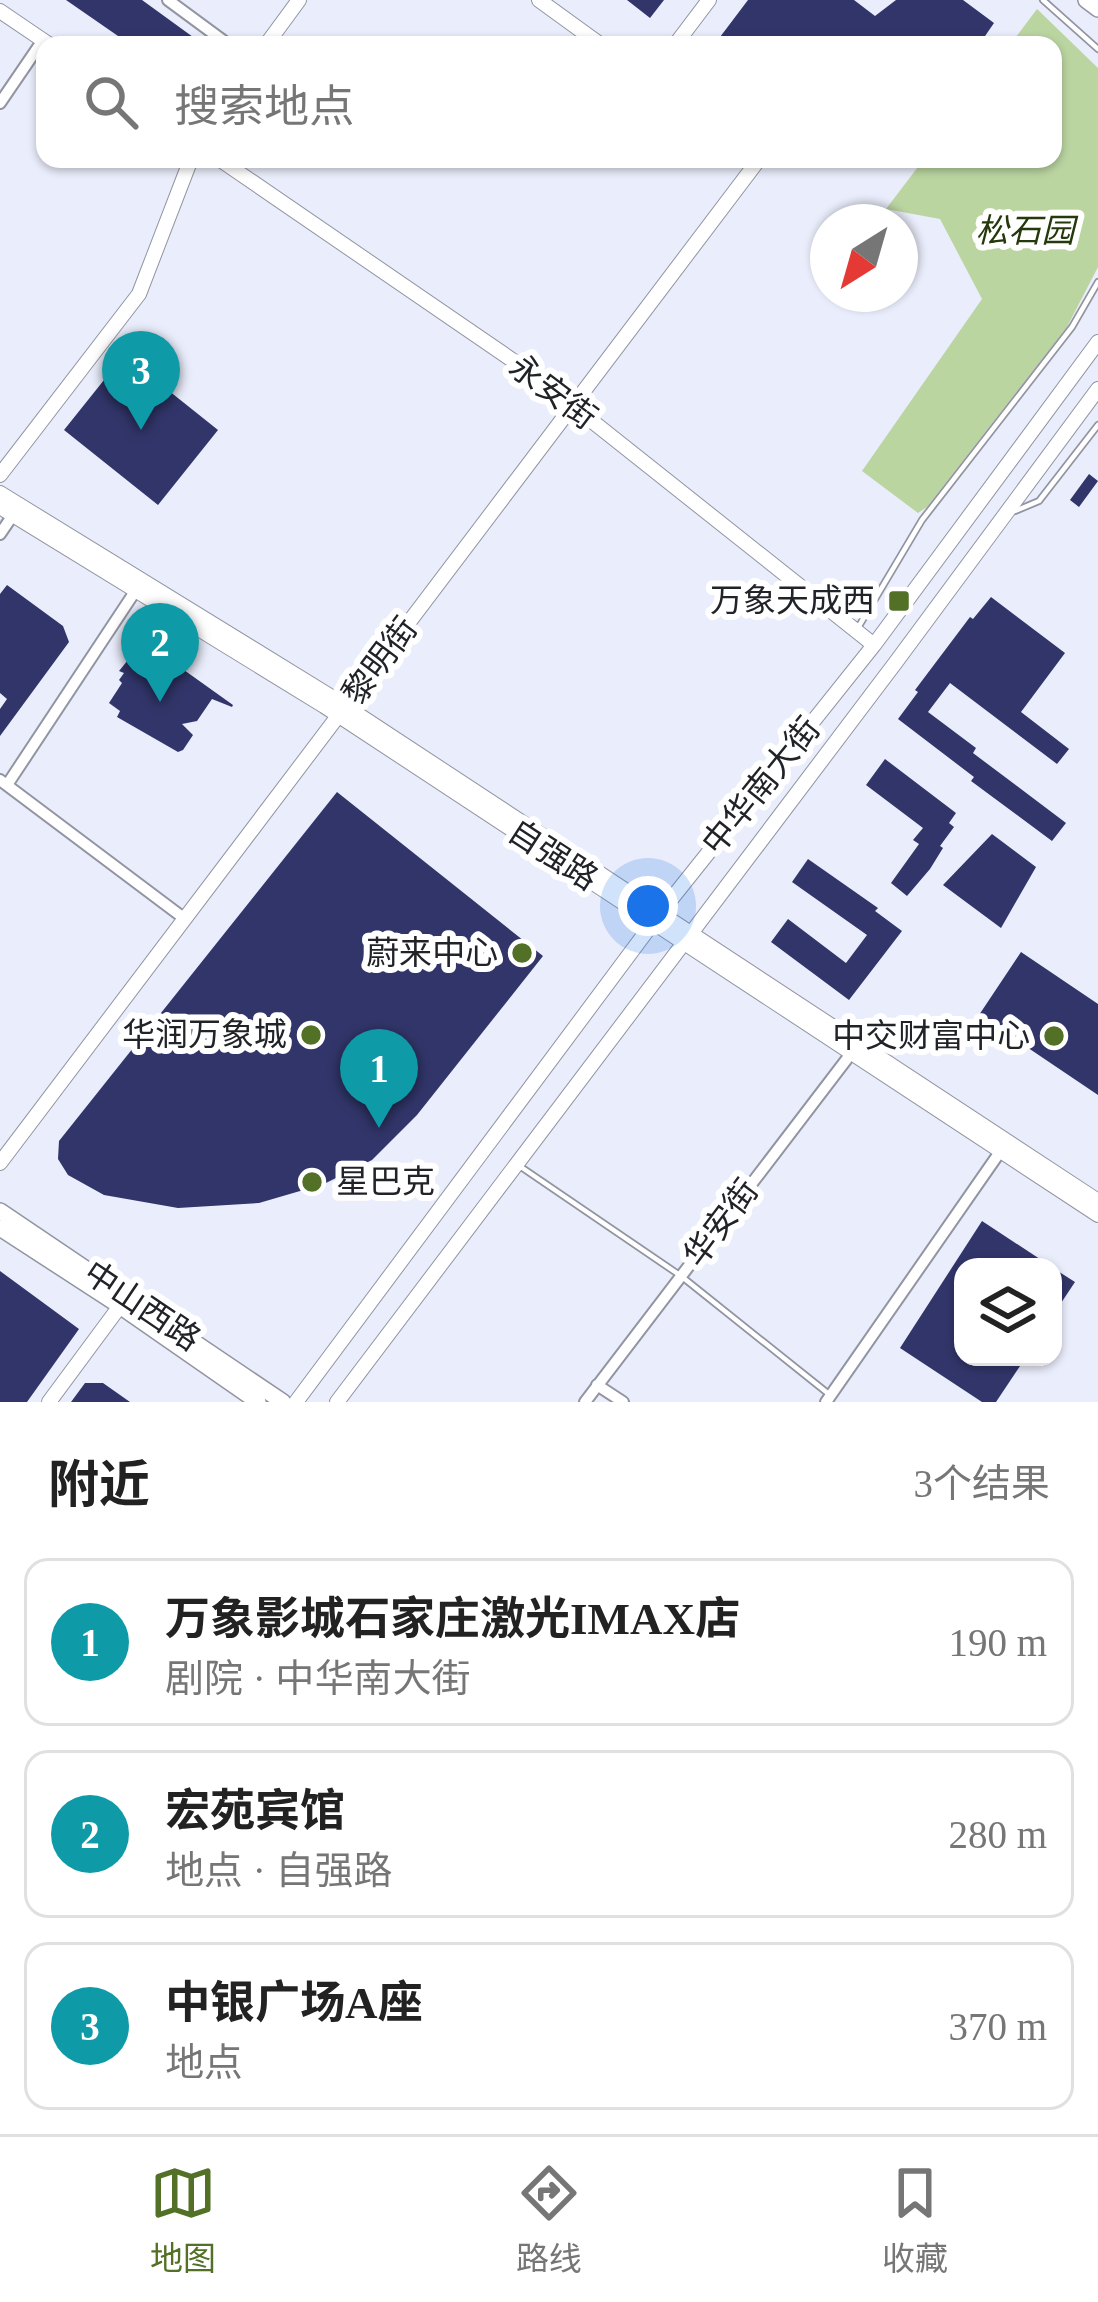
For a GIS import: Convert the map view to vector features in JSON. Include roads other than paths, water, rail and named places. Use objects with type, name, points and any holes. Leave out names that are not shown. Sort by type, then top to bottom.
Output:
[{"type":"main road","points":[[273,36],[299,0]]},
{"type":"main road","points":[[539,0],[589,36]]},
{"type":"main road","points":[[682,36],[709,0]]},
{"type":"main road","points":[[1086,0],[1098,9]]},
{"type":"main road","points":[[0,11],[37,36]]},
{"type":"main road","points":[[0,476],[139,293],[188,168]]},
{"type":"main road","name":"永安街","points":[[232,168],[534,375],[874,645]]},
{"type":"main road","name":"黎明街","points":[[0,1163],[752,168]]},
{"type":"main road","name":"中华南大街","points":[[296,1402],[657,917],[874,645],[1098,343]]},
{"type":"main road","name":"中华南大街","points":[[337,1402],[1098,389]]},
{"type":"main road","name":"自强路","points":[[0,494],[342,710],[1004,1146],[1098,1201]]},
{"type":"main road","name":"自强路","points":[[7,511],[342,710]]},
{"type":"main road","name":"自强路","points":[[1004,1146],[1098,1215]]},
{"type":"main road","name":"中山西路","points":[[0,1211],[284,1402]]},
{"type":"main road","name":"中山西路","points":[[0,1228],[258,1402]]},
{"type":"main road","points":[[49,1402],[120,1306]]},
{"type":"street","points":[[168,0],[218,36]]},
{"type":"street","points":[[0,103],[36,55]]},
{"type":"street","points":[[0,534],[7,511]]},
{"type":"street","points":[[136,590],[4,783],[184,919]]},
{"type":"street","name":"华安街","points":[[585,1402],[854,1048]]},
{"type":"street","points":[[828,1399],[1004,1146]]},
{"type":"street","points":[[597,1385],[623,1402]]},
{"type":"lane","points":[[1042,0],[1098,49]]},
{"type":"lane","points":[[856,631],[922,520],[1072,328],[1098,282]]},
{"type":"lane","points":[[1004,516],[1039,501],[1098,425]]},
{"type":"lane","points":[[517,1164],[681,1276],[828,1399]]},
{"type":"place","name":"中银广场A座","points":[[141,430]]},
{"type":"place","name":"万象天成西","points":[[899,601]]},
{"type":"place","name":"宏苑宾馆","points":[[160,702]]},
{"type":"place","name":"蔚来中心","points":[[522,953]]},
{"type":"place","name":"华润万象城","points":[[311,1035]]},
{"type":"place","name":"中交财富中心","points":[[1054,1036]]},
{"type":"place","name":"万象影城石家庄激光IMAX店","points":[[379,1128]]},
{"type":"place","name":"星巴克","points":[[312,1182]]},
{"type":"park label","name":"松石园","points":[[1025,231]]}]
